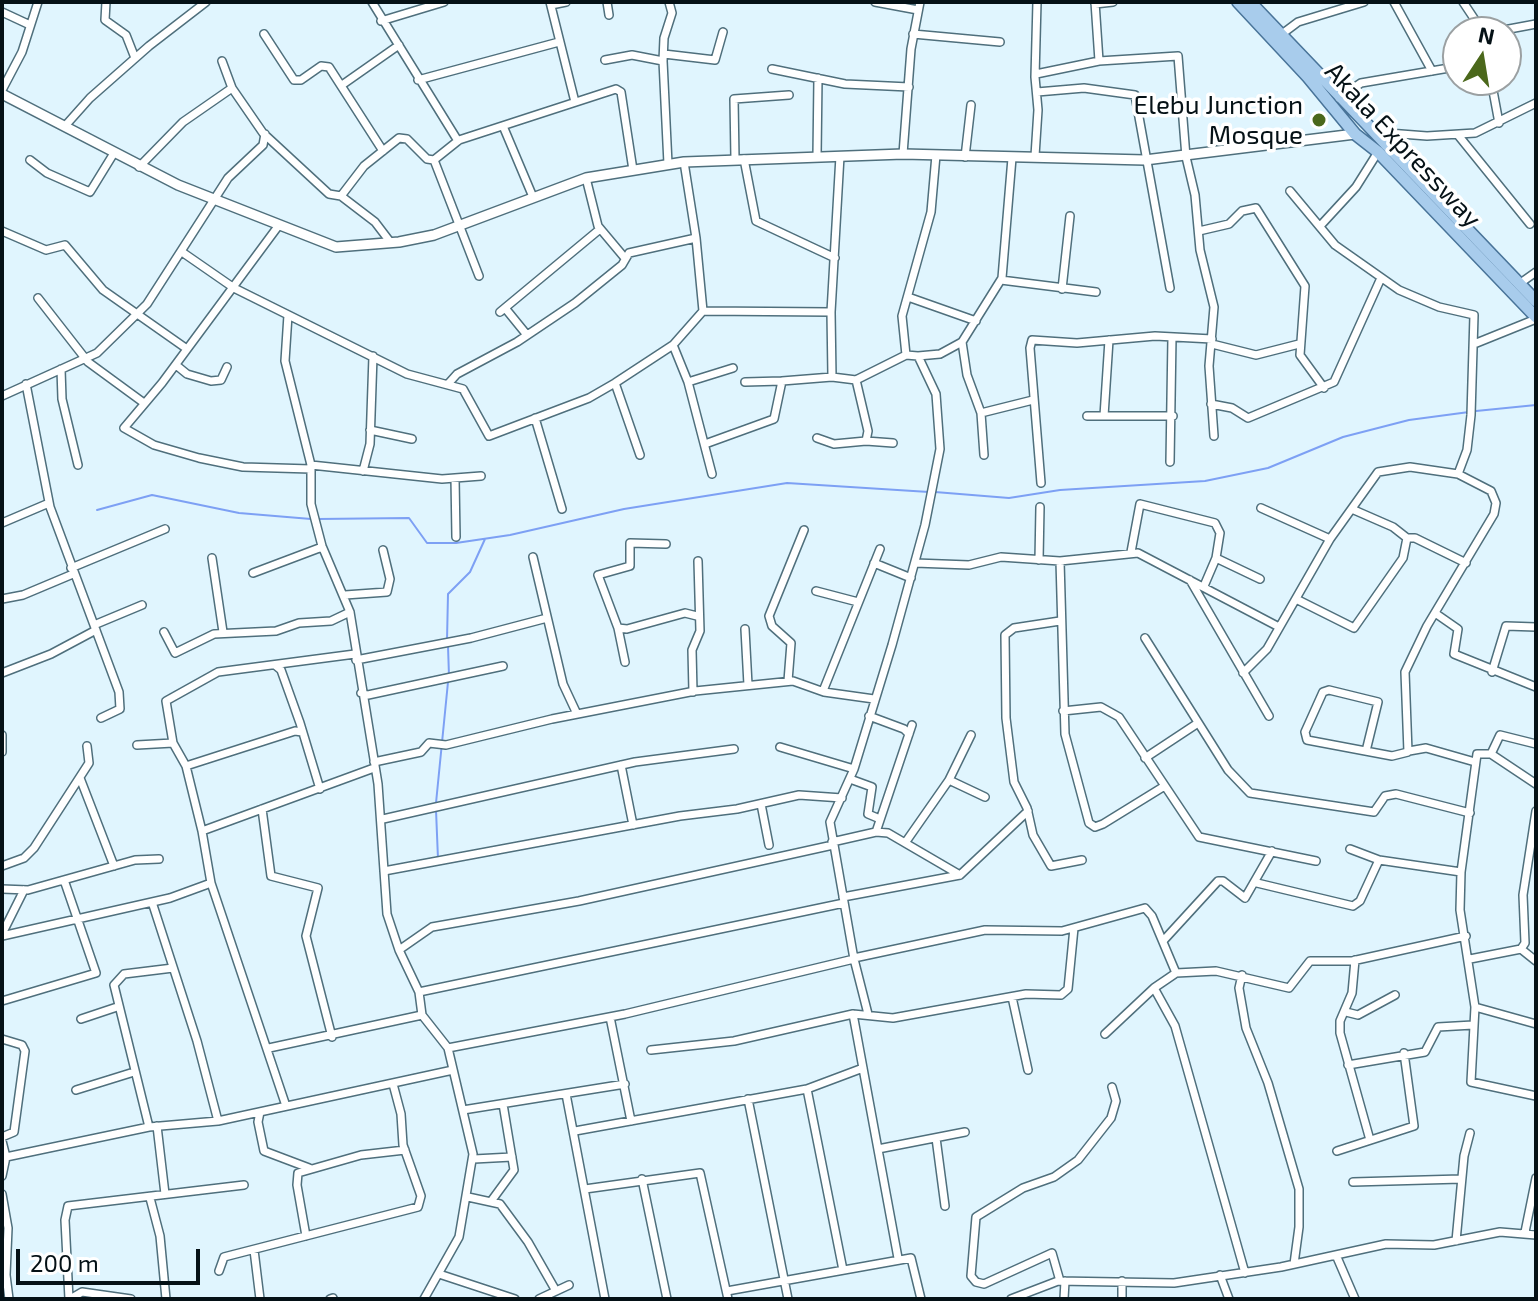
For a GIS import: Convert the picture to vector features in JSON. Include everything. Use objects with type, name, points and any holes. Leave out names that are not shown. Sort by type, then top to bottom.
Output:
[{"type":"main road","name":"Akala Expressway","points":[[1238,2],[1375,132],[1536,301]]},
{"type":"main road","name":"Akala Expressway","points":[[1250,2],[1282,34],[1355,134],[1378,152],[1536,318]]},
{"type":"street","points":[[38,2],[22,52],[2,92],[139,167],[336,247],[391,243],[459,227],[586,178],[684,162],[903,154],[1145,160],[1355,134]]},
{"type":"street","points":[[106,2],[105,20],[126,35],[135,58]]},
{"type":"street","points":[[65,126],[90,98],[135,58],[206,2]]},
{"type":"street","points":[[372,2],[458,141]]},
{"type":"street","points":[[381,21],[444,2]]},
{"type":"street","points":[[566,2],[550,4],[575,102]]},
{"type":"street","points":[[607,2],[609,15]]},
{"type":"street","points":[[668,164],[663,57],[672,13],[669,2]]},
{"type":"street","points":[[875,2],[919,6],[913,34],[903,154]]},
{"type":"street","points":[[1035,156],[1037,2]]},
{"type":"street","points":[[1099,61],[1095,3],[1113,2]]},
{"type":"street","points":[[1282,34],[1298,22],[1364,2]]},
{"type":"street","points":[[1394,2],[1432,71]]},
{"type":"street","points":[[2,12],[30,25]]},
{"type":"street","points":[[605,60],[618,55],[715,60],[723,32]]},
{"type":"street","points":[[264,34],[294,80],[301,80],[326,65],[383,151]]},
{"type":"street","points":[[913,34],[1000,42]]},
{"type":"street","points":[[418,80],[522,49],[559,42]]},
{"type":"street","points":[[342,85],[399,45]]},
{"type":"street","points":[[1036,74],[1099,61],[1178,56],[1186,157],[1214,307],[1211,404],[1214,436]]},
{"type":"street","points":[[222,61],[232,88],[265,134],[329,194],[341,196],[375,222],[391,243]]},
{"type":"street","points":[[772,69],[880,88],[909,87]]},
{"type":"street","points":[[1339,98],[1361,83],[1442,69]]},
{"type":"street","points":[[817,156],[818,78]]},
{"type":"street","points":[[139,167],[183,122],[232,88]]},
{"type":"street","points":[[1037,92],[1084,88],[1132,93],[1141,115],[1145,160],[1170,288]]},
{"type":"street","points":[[341,196],[364,166],[403,137],[427,159],[434,160],[458,141],[619,90],[633,170]]},
{"type":"street","points":[[789,95],[734,99],[739,159],[756,221],[835,258]]},
{"type":"street","points":[[1494,96],[1499,123]]},
{"type":"street","points":[[1375,132],[1458,135],[1499,123],[1536,103]]},
{"type":"street","points":[[965,157],[971,105]]},
{"type":"street","points":[[1528,108],[1536,116]]},
{"type":"street","points":[[503,126],[533,197]]},
{"type":"street","points":[[2,396],[97,353],[137,314],[157,291],[228,178],[263,145],[265,134]]},
{"type":"street","points":[[1458,135],[1530,224]]},
{"type":"street","points":[[263,145],[279,146]]},
{"type":"street","points":[[1321,225],[1356,187],[1378,152]]},
{"type":"street","points":[[30,160],[47,173],[90,192],[114,153]]},
{"type":"street","points":[[906,355],[902,316],[931,212],[936,155]]},
{"type":"street","points":[[832,377],[831,312],[840,156]]},
{"type":"street","points":[[745,382],[832,377],[856,380],[906,355],[940,354],[962,342],[1001,280],[1012,158]]},
{"type":"street","points":[[434,160],[479,276]]},
{"type":"street","points":[[182,252],[234,288],[288,315],[421,379],[448,384],[467,394],[489,436],[589,398],[615,383],[673,345],[703,311],[684,162]]},
{"type":"street","points":[[586,178],[600,229],[624,257]]},
{"type":"street","points":[[1290,191],[1335,245],[1381,278],[1417,299],[1472,313],[1471,415],[1467,450],[1458,474]]},
{"type":"street","points":[[1199,231],[1229,224],[1242,211],[1256,208],[1306,288],[1300,355],[1324,388]]},
{"type":"street","points":[[1062,289],[1070,216]]},
{"type":"street","points":[[279,225],[176,365],[124,428],[154,445],[243,467],[311,467],[455,478],[481,476]]},
{"type":"street","points":[[527,335],[503,310],[600,229]]},
{"type":"street","points":[[2,231],[46,250],[65,245],[88,276],[187,349]]},
{"type":"street","points":[[448,384],[463,370],[527,335],[575,303],[622,265],[624,257],[643,247],[696,238]]},
{"type":"street","points":[[1519,284],[1536,272]]},
{"type":"street","points":[[1211,404],[1232,408],[1248,418],[1324,388],[1337,379],[1381,278]]},
{"type":"street","points":[[1001,280],[1096,292]]},
{"type":"street","points":[[908,297],[976,321]]},
{"type":"street","points":[[38,298],[86,359],[144,403]]},
{"type":"street","points":[[703,311],[831,312]]},
{"type":"street","points":[[288,315],[285,361],[311,467],[311,504],[322,547],[350,612],[355,657],[364,696],[383,819],[387,914],[399,950],[419,992],[422,1015],[448,1048],[474,1159],[459,1237],[424,1299]]},
{"type":"street","points":[[1474,344],[1536,318]]},
{"type":"street","points":[[1041,483],[1033,400],[1032,340],[1077,343],[1172,337],[1212,342],[1256,355],[1299,344]]},
{"type":"street","points":[[1170,462],[1172,337]]},
{"type":"street","points":[[1104,416],[1109,340]]},
{"type":"street","points":[[962,342],[967,375],[981,413],[984,455]]},
{"type":"street","points":[[673,345],[688,382],[712,474]]},
{"type":"street","points":[[363,471],[370,430],[373,356]]},
{"type":"street","points":[[868,1014],[854,958],[830,822],[854,769],[911,578],[940,449],[936,394],[918,356]]},
{"type":"street","points":[[176,365],[187,374],[211,381],[221,380],[227,367]]},
{"type":"street","points":[[688,382],[733,368]]},
{"type":"street","points":[[61,369],[62,399],[78,465]]},
{"type":"street","points":[[856,380],[868,431],[866,441]]},
{"type":"street","points":[[705,444],[774,419],[782,381]]},
{"type":"street","points":[[615,383],[640,455]]},
{"type":"street","points":[[26,384],[49,503],[121,702],[118,711],[101,718]]},
{"type":"street","points":[[981,413],[1033,400]]},
{"type":"street","points":[[1087,416],[1173,416]]},
{"type":"street","points":[[535,418],[562,509]]},
{"type":"street","points":[[370,430],[412,439]]},
{"type":"street","points":[[817,438],[834,444],[866,441],[893,443]]},
{"type":"street","points":[[1243,673],[1267,649],[1330,539],[1354,510],[1378,472],[1410,467],[1458,474],[1491,491],[1496,503],[1494,514],[1435,613],[1403,678],[1409,751]]},
{"type":"street","points":[[455,478],[456,537]]},
{"type":"street","points":[[2,523],[49,503]]},
{"type":"street","points":[[1131,552],[1140,504],[1215,523],[1220,533],[1216,558],[1204,586]]},
{"type":"street","points":[[1039,560],[1040,507]]},
{"type":"street","points":[[1261,508],[1330,539]]},
{"type":"street","points":[[1354,510],[1393,527],[1407,538],[1415,538],[1466,563]]},
{"type":"street","points":[[2,599],[23,595],[165,529]]},
{"type":"street","points":[[788,681],[791,643],[772,626],[769,616],[804,530]]},
{"type":"street","points":[[1296,599],[1354,628],[1403,558],[1407,538]]},
{"type":"street","points":[[625,662],[618,628],[598,575],[632,564],[630,543],[666,544]]},
{"type":"street","points":[[253,573],[322,547]]},
{"type":"street","points":[[823,691],[880,549]]},
{"type":"street","points":[[345,595],[387,592],[390,579],[383,550]]},
{"type":"street","points":[[915,563],[969,565],[1001,557],[1060,561],[1131,552],[1204,586],[1279,627]]},
{"type":"street","points":[[533,557],[563,684],[577,714]]},
{"type":"street","points":[[212,558],[223,632]]},
{"type":"street","points":[[1216,558],[1260,579]]},
{"type":"street","points":[[693,692],[692,650],[700,631],[697,616],[698,561]]},
{"type":"street","points":[[1060,561],[1063,711],[1070,758],[1091,826],[1103,824],[1163,787]]},
{"type":"street","points":[[874,563],[911,578]]},
{"type":"street","points":[[1190,580],[1269,716]]},
{"type":"street","points":[[816,591],[858,602]]},
{"type":"street","points":[[2,673],[51,654],[95,627],[142,605]]},
{"type":"street","points":[[164,632],[175,653],[223,632],[276,631],[299,623],[331,621],[350,612]]},
{"type":"street","points":[[618,628],[627,629],[685,613],[697,616]]},
{"type":"street","points":[[1435,613],[1458,629],[1454,654],[1492,672],[1536,687]]},
{"type":"street","points":[[286,1106],[211,883],[186,766],[173,743],[165,703],[218,672],[355,657],[471,638],[547,618]]},
{"type":"street","points":[[1060,621],[1009,630],[1002,642],[1014,782],[1028,811],[1030,826],[1051,866],[1082,860]]},
{"type":"street","points":[[1492,672],[1506,626],[1536,627]]},
{"type":"street","points":[[745,629],[748,685]]},
{"type":"street","points":[[1145,638],[1228,770],[1250,793],[1374,812],[1388,793],[1470,813]]},
{"type":"street","points":[[280,666],[320,789]]},
{"type":"street","points":[[364,696],[503,666]]},
{"type":"street","points":[[202,831],[320,789],[374,765],[421,752],[429,743],[446,745],[577,714],[693,692],[788,681],[823,691],[874,699]]},
{"type":"street","points":[[1366,751],[1378,702],[1324,691],[1305,738],[1366,751],[1399,756],[1426,748],[1475,762]]},
{"type":"street","points":[[1063,711],[1101,707],[1111,710],[1126,725],[1163,787],[1199,837],[1316,861]]},
{"type":"street","points":[[869,716],[904,729],[909,734]]},
{"type":"street","points":[[1145,758],[1198,723]]},
{"type":"street","points":[[876,832],[912,725]]},
{"type":"street","points":[[186,766],[299,729]]},
{"type":"street","points":[[2,735],[2,752]]},
{"type":"street","points":[[905,843],[949,780],[971,735]]},
{"type":"street","points":[[1491,754],[1500,735],[1536,744]]},
{"type":"street","points":[[137,745],[173,743]]},
{"type":"street","points":[[2,866],[8,867],[24,858],[34,848],[89,763],[87,746]]},
{"type":"street","points":[[780,747],[854,769]]},
{"type":"street","points":[[383,819],[462,804],[621,765],[734,749]]},
{"type":"street","points":[[1536,784],[1491,754],[1478,753],[1461,872],[1460,910],[1475,1007],[1471,1082],[1536,1096]]},
{"type":"street","points":[[621,765],[633,825]]},
{"type":"street","points":[[80,778],[114,866]]},
{"type":"street","points":[[850,779],[872,787],[868,814],[880,819]]},
{"type":"street","points":[[949,780],[985,797]]},
{"type":"street","points":[[384,871],[799,795],[842,798]]},
{"type":"street","points":[[761,804],[769,845]]},
{"type":"street","points":[[262,809],[271,876],[318,888],[306,936],[332,1037]]},
{"type":"street","points":[[419,992],[960,875],[1028,811]]},
{"type":"street","points":[[1470,959],[1521,949],[1528,938],[1523,895],[1536,811]]},
{"type":"street","points":[[399,950],[432,927],[579,901],[876,832],[888,833],[960,875]]},
{"type":"street","points":[[1350,849],[1379,860],[1461,872]]},
{"type":"street","points":[[1163,941],[1218,881],[1223,881],[1245,898],[1257,883],[1272,851]]},
{"type":"street","points":[[2,889],[24,890],[114,866],[159,859]]},
{"type":"street","points":[[1257,883],[1353,906],[1360,901],[1379,860]]},
{"type":"street","points":[[2,1001],[96,973],[74,919],[64,880]]},
{"type":"street","points":[[2,935],[152,902],[211,883]]},
{"type":"street","points":[[2,935],[24,890]]},
{"type":"street","points":[[152,902],[218,1121]]},
{"type":"street","points":[[448,1048],[610,1017],[985,930],[1074,928],[1145,908],[1176,973]]},
{"type":"street","points":[[651,1050],[734,1041],[853,1014],[893,1018],[1012,997],[1066,993],[1074,928]]},
{"type":"street","points":[[1105,1034],[1154,988],[1176,973],[1216,971],[1289,988],[1310,961],[1355,960],[1466,936]]},
{"type":"street","points":[[1521,949],[1536,961]]},
{"type":"street","points":[[1355,960],[1352,993],[1340,1021],[1340,1033],[1370,1140]]},
{"type":"street","points":[[165,1194],[153,1127],[134,1072],[114,985],[124,974],[173,968]]},
{"type":"street","points":[[1242,975],[1239,988],[1246,1028],[1268,1083],[1299,1189],[1299,1227],[1294,1264]]},
{"type":"street","points":[[1154,988],[1175,1026],[1245,1273]]},
{"type":"street","points":[[1346,1012],[1358,1015],[1395,995]]},
{"type":"street","points":[[1012,997],[1028,1070]]},
{"type":"street","points":[[81,1019],[117,1007]]},
{"type":"street","points":[[1475,1007],[1536,1024]]},
{"type":"street","points":[[853,1014],[898,1258]]},
{"type":"street","points":[[269,1048],[332,1037],[422,1015]]},
{"type":"street","points":[[610,1017],[631,1121]]},
{"type":"street","points":[[1348,1065],[1427,1050],[1440,1026],[1473,1025]]},
{"type":"street","points":[[2,1039],[22,1045],[25,1051],[14,1134],[2,1139],[6,1157],[2,1176]]},
{"type":"street","points":[[1337,1151],[1414,1126],[1404,1053]]},
{"type":"street","points":[[575,1131],[807,1089],[863,1068]]},
{"type":"street","points":[[6,1157],[153,1127],[218,1121],[453,1070]]},
{"type":"street","points":[[76,1090],[134,1072]]},
{"type":"street","points":[[219,1271],[221,1258],[418,1207],[421,1196],[405,1150],[401,1114],[393,1084]]},
{"type":"street","points":[[463,1110],[625,1084]]},
{"type":"street","points":[[1064,1299],[1062,1281],[1052,1253],[984,1284],[976,1282],[971,1276],[976,1217],[1023,1188],[1054,1177],[1078,1160],[1111,1118],[1116,1101],[1112,1087]]},
{"type":"street","points":[[807,1089],[843,1270]]},
{"type":"street","points":[[566,1094],[605,1299]]},
{"type":"street","points":[[748,1099],[788,1299]]},
{"type":"street","points":[[492,1200],[512,1174],[503,1104]]},
{"type":"street","points":[[260,1112],[258,1122],[264,1151],[311,1169]]},
{"type":"street","points":[[251,1114],[258,1122]]},
{"type":"street","points":[[878,1149],[965,1132]]},
{"type":"street","points":[[1456,1241],[1461,1179],[1470,1133]]},
{"type":"street","points":[[936,1138],[945,1206]]},
{"type":"street","points":[[306,1236],[296,1181],[298,1173],[361,1155],[405,1150]]},
{"type":"street","points":[[474,1159],[512,1157]]},
{"type":"street","points":[[585,1189],[700,1173],[727,1295],[898,1258],[913,1260],[921,1299]]},
{"type":"street","points":[[1525,1232],[1536,1178]]},
{"type":"street","points":[[642,1179],[667,1299]]},
{"type":"street","points":[[1353,1182],[1461,1179]]},
{"type":"street","points":[[131,1299],[82,1292],[69,1299],[65,1220],[68,1206],[244,1185]]},
{"type":"street","points":[[2,1194],[9,1299]]},
{"type":"street","points":[[468,1197],[492,1200],[502,1206],[528,1242],[556,1291]]},
{"type":"street","points":[[150,1198],[165,1269],[166,1299]]},
{"type":"street","points":[[1011,1299],[1062,1281],[1174,1283],[1294,1264],[1386,1244],[1456,1241],[1500,1232],[1536,1235]]},
{"type":"street","points":[[254,1250],[260,1299]]},
{"type":"street","points":[[1336,1255],[1355,1299]]},
{"type":"street","points":[[439,1274],[515,1299]]},
{"type":"street","points":[[1220,1275],[1229,1299]]},
{"type":"street","points":[[1122,1281],[1122,1299]]},
{"type":"street","points":[[539,1299],[569,1285]]},
{"type":"waterway","points":[[1476,411],[1536,405]]},
{"type":"waterway","points":[[935,492],[1009,498],[1060,490],[1205,481],[1268,468],[1343,437],[1409,420],[1469,412]]},
{"type":"waterway","points":[[318,519],[409,518],[427,543],[456,543],[510,535],[624,509],[787,483],[929,492]]},
{"type":"waterway","points":[[97,510],[152,495],[239,513],[311,519]]},
{"type":"waterway","points":[[447,640],[448,594],[470,572],[485,539]]},
{"type":"waterway","points":[[448,646],[449,676]]},
{"type":"waterway","points":[[436,803],[448,682]]},
{"type":"waterway","points":[[436,810],[438,859]]},
{"type":"place","name":"Elebu Junction Mosque","points":[[1319,120]]}]
